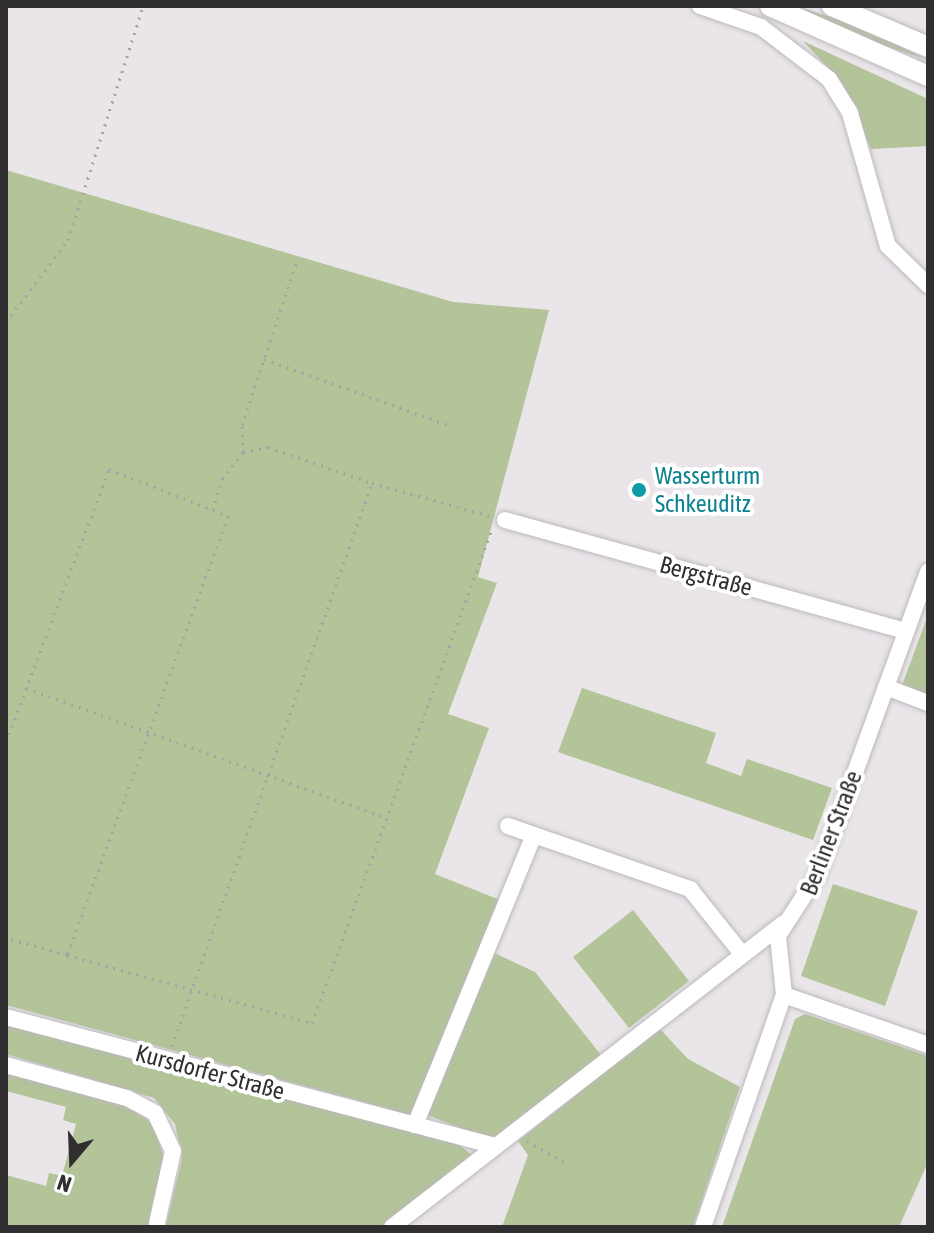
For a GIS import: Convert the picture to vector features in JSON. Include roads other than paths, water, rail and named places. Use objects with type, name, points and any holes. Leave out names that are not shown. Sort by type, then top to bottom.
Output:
[{"type":"main road","points":[[770,6],[928,76]]},
{"type":"main road","points":[[832,6],[928,47]]},
{"type":"street","points":[[700,6],[761,27],[829,79],[850,113],[888,246],[928,285]]},
{"type":"street","name":"Bergstraße","points":[[505,520],[906,631]]},
{"type":"street","name":"Berliner Straße","points":[[703,1227],[784,995],[778,936],[784,924],[810,894],[928,571]]},
{"type":"street","points":[[886,687],[928,703]]},
{"type":"street","points":[[508,826],[690,889],[742,954]]},
{"type":"street","points":[[415,1125],[534,835]]},
{"type":"street","points":[[392,1227],[491,1145],[784,924]]},
{"type":"street","points":[[784,995],[928,1045]]},
{"type":"street","name":"Kursdorfer Straße","points":[[6,1017],[491,1145]]},
{"type":"street","points":[[6,1065],[144,1104],[170,1136],[171,1167],[157,1223]]},
{"type":"place","name":"Wasserturm Schkeuditz","points":[[639,490]]}]
